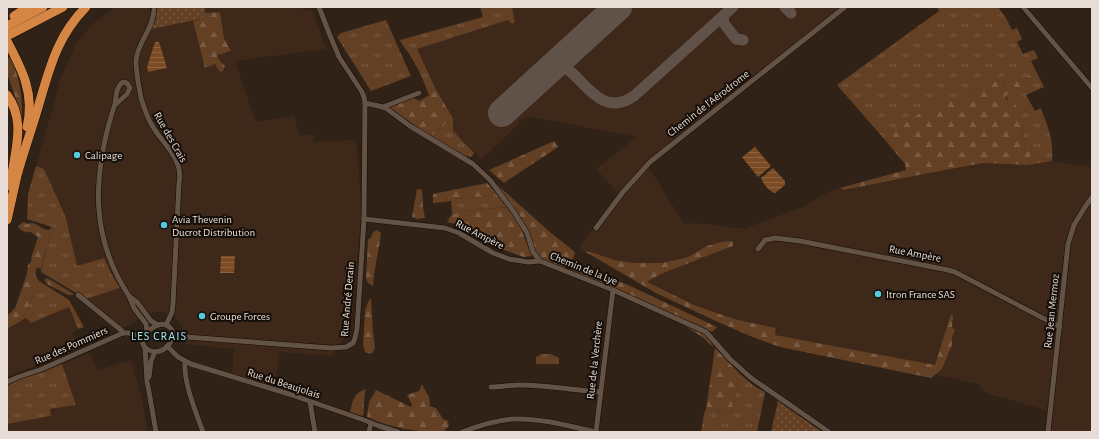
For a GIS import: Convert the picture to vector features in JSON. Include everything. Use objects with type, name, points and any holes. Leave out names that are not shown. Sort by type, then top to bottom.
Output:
[{"type":"highway","points":[[8,30],[28,7]]},
{"type":"highway","points":[[8,30],[43,7]]},
{"type":"highway","points":[[8,30],[63,7]]},
{"type":"highway","points":[[7,186],[15,173],[32,127],[58,46],[70,26],[86,7]]},
{"type":"highway","points":[[8,30],[24,75],[30,106],[28,122],[15,173]]},
{"type":"highway","points":[[7,95],[15,110],[18,125],[15,173],[7,220]]},
{"type":"street","points":[[319,7],[340,57],[362,92],[365,103]]},
{"type":"street","name":"Chemin de l'Aérodrome","points":[[596,228],[623,192],[650,162],[845,7]]},
{"type":"street","points":[[1023,7],[1092,88]]},
{"type":"street","name":"Rue des Crais","points":[[154,10],[152,24],[140,48],[136,61],[145,111],[152,126],[168,147],[179,168],[180,177],[174,299],[173,308],[166,325]]},
{"type":"street","points":[[383,107],[419,92]]},
{"type":"street","name":"Chemin de la Lye","points":[[365,103],[383,107],[410,126],[465,158],[480,170],[490,180],[518,219],[526,233],[535,256],[540,261],[613,290],[706,332],[730,359],[751,378],[828,432]]},
{"type":"street","name":"Rue André Derain","points":[[175,336],[331,348],[340,348],[353,343],[357,329],[364,219],[365,103]]},
{"type":"street","points":[[115,105],[104,139],[101,155],[98,208],[100,226],[107,252],[117,276],[129,296],[134,308],[144,320],[147,332]]},
{"type":"street","name":"Rue Jean Mermoz","points":[[1048,432],[1068,244],[1078,217],[1092,197]]},
{"type":"street","name":"Rue Ampère","points":[[364,219],[445,228],[459,233],[493,253],[504,257],[528,262],[540,261]]},
{"type":"street","name":"Rue Ampère","points":[[758,249],[765,240],[774,238],[800,241],[948,270],[955,272],[1060,327]]},
{"type":"street","name":"Rue de la Verchère","points":[[596,432],[613,290]]},
{"type":"street","points":[[78,295],[123,333]]},
{"type":"street","points":[[129,296],[137,302],[151,321],[158,325]]},
{"type":"street","points":[[145,347],[155,352],[161,350],[167,346],[175,336],[171,329],[166,325],[158,325],[152,327],[147,332],[143,342],[145,347],[146,375],[156,432]]},
{"type":"street","name":"Rue des Pommiers","points":[[7,382],[42,370],[123,333],[144,338]]},
{"type":"street","name":"Rue du Beaujolais","points":[[167,346],[174,354],[185,361],[206,369],[398,432]]},
{"type":"street","points":[[148,386],[150,365],[155,352]]},
{"type":"street","points":[[185,361],[184,367],[186,380],[203,432]]},
{"type":"street","points":[[491,387],[517,385],[600,392]]},
{"type":"street","points":[[310,402],[315,432]]},
{"type":"street","points":[[462,432],[500,420],[512,419],[532,420],[596,432]]},
{"type":"street","points":[[369,432],[371,423]]},
{"type":"shaded area","points":[[116,7],[146,7],[150,10],[152,29],[193,21],[205,68],[220,61],[217,55],[231,51],[224,38],[220,12],[205,13],[205,7],[293,7],[313,11],[326,49],[235,61],[256,122],[294,116],[300,136],[314,134],[314,142],[356,140],[361,218],[351,328],[332,356],[280,352],[274,386],[232,374],[234,349],[186,344],[185,331],[176,317],[164,312],[153,312],[123,328],[86,299],[120,288],[104,258],[77,266],[66,218],[55,196],[36,166],[61,78],[76,43],[96,21]]},
{"type":"shaded area","points":[[512,7],[841,7],[645,162],[684,223],[710,224],[743,229],[803,207],[828,192],[840,188],[845,190],[984,163],[1028,165],[1052,161],[1092,167],[1092,432],[1051,432],[1052,412],[985,393],[978,384],[936,375],[935,365],[775,335],[776,328],[734,319],[694,305],[646,282],[661,274],[733,246],[731,241],[707,246],[688,257],[662,263],[634,263],[613,260],[584,251],[579,247],[618,193],[596,169],[636,137],[527,116],[481,160],[453,131],[453,118],[432,83],[417,49],[508,19],[512,24],[515,22]]},
{"type":"shaded area","points":[[155,42],[159,42],[167,68],[148,72],[147,67]]},
{"type":"shaded area","points":[[755,147],[771,166],[758,177],[742,157]]},
{"type":"shaded area","points":[[773,168],[785,181],[785,185],[775,193],[766,187],[761,178]]},
{"type":"shaded area","points":[[221,256],[235,256],[234,273],[220,273]]},
{"type":"shaded area","points":[[69,307],[78,329],[72,333],[78,348],[42,365],[29,368],[7,377],[7,329],[26,318],[31,322]]},
{"type":"shaded area","points":[[90,353],[98,370],[131,360],[140,391],[148,432],[7,432],[7,424],[51,416],[50,409],[76,405],[62,364]]},
{"type":"green space","points":[[157,7],[205,7],[205,18],[152,29]]},
{"type":"green space","points":[[480,7],[512,7],[515,22],[512,24],[508,20],[417,49],[435,88],[433,93],[429,95],[416,66],[400,40],[483,17]]},
{"type":"green space","points":[[937,7],[998,7],[1012,30],[1017,28],[1022,39],[1017,42],[1023,54],[1034,50],[1038,58],[1031,61],[1044,87],[1026,95],[1035,111],[1041,108],[1051,140],[1052,161],[1042,158],[1036,158],[1032,161],[1027,159],[1022,122],[1005,95],[1032,80],[1002,88],[1005,80],[1003,76],[957,102],[951,98],[886,141],[837,85],[939,11]]},
{"type":"green space","points":[[220,12],[224,38],[231,51],[217,55],[225,66],[223,71],[220,72],[215,64],[205,68],[193,21],[205,18],[205,13]]},
{"type":"green space","points":[[386,20],[411,76],[371,91],[337,37],[341,33]]},
{"type":"green space","points":[[7,58],[11,58],[16,72],[22,102],[22,117],[7,73]]},
{"type":"green space","points":[[1030,75],[1032,80],[1005,96],[1007,100],[1013,100],[1022,122],[1025,150],[1030,149],[1031,155],[1028,159],[1032,161],[1036,158],[1042,158],[1052,161],[1028,165],[983,163],[844,190],[840,188],[906,170],[905,164],[886,141],[893,136],[893,130],[947,97],[958,101],[1003,76],[1005,80],[1003,83],[1003,88]]},
{"type":"green space","points":[[435,88],[453,118],[453,131],[447,122],[431,136],[389,108],[412,97],[419,101],[433,93]]},
{"type":"green space","points":[[447,122],[453,131],[474,153],[471,157],[466,156],[431,136]]},
{"type":"green space","points":[[554,141],[558,147],[504,183],[489,170]]},
{"type":"green space","points":[[36,166],[44,169],[66,218],[77,266],[104,258],[120,288],[86,299],[41,272],[52,227],[27,219],[28,194]]},
{"type":"green space","points":[[494,182],[551,233],[575,252],[573,258],[565,268],[541,259],[536,254],[524,225]]},
{"type":"green space","points":[[487,183],[495,192],[486,197],[451,199],[451,201],[433,203],[433,194]]},
{"type":"green space","points":[[417,189],[422,190],[425,218],[417,219],[412,217]]},
{"type":"green space","points":[[495,192],[508,207],[463,211],[452,214],[451,199],[486,197]]},
{"type":"green space","points":[[508,207],[519,224],[532,256],[524,257],[504,250],[467,229],[447,222],[452,214],[463,211]]},
{"type":"green space","points":[[24,222],[27,224],[36,224],[46,230],[49,230],[52,227],[41,270],[38,267],[36,271],[36,276],[39,281],[26,312],[23,317],[7,327],[7,316],[15,308],[38,237],[31,232],[22,231],[18,227]]},
{"type":"green space","points":[[377,230],[381,233],[373,286],[368,283],[366,278],[368,239],[371,238],[373,232]]},
{"type":"green space","points":[[731,241],[733,242],[733,246],[661,274],[647,282],[694,305],[734,319],[776,328],[775,335],[935,365],[951,314],[953,316],[952,328],[955,330],[952,337],[952,345],[942,369],[931,378],[780,347],[750,336],[656,293],[584,251],[614,260],[634,263],[662,263],[688,257],[707,246]]},
{"type":"green space","points":[[570,269],[591,272],[626,284],[717,327],[712,332]]},
{"type":"green space","points":[[47,278],[74,294],[68,295],[47,284],[44,280]]},
{"type":"green space","points":[[39,281],[69,300],[84,327],[78,329],[69,307],[31,323],[26,318],[7,329],[7,327],[23,317]]},
{"type":"green space","points":[[371,298],[375,349],[371,354],[365,352],[363,345],[365,311]]},
{"type":"green space","points":[[684,325],[696,329],[704,334],[715,348],[702,337]]},
{"type":"green space","points":[[715,348],[740,374],[731,412],[706,409]]},
{"type":"green space","points":[[542,354],[551,354],[559,358],[559,364],[536,364],[536,357]]},
{"type":"green space","points":[[62,364],[76,405],[50,409],[51,416],[7,424],[7,384]]},
{"type":"green space","points":[[740,374],[754,386],[765,392],[757,432],[701,432],[706,409],[731,412]]},
{"type":"green space","points":[[422,385],[429,397],[430,406],[436,408],[443,419],[448,421],[449,426],[443,432],[404,429],[367,417],[369,402],[376,390],[411,407],[412,405],[407,395],[419,391]]},
{"type":"green space","points":[[366,389],[363,416],[350,412],[356,395]]},
{"type":"green space","points":[[778,401],[822,432],[771,432]]},
{"type":"taxiway","points":[[733,7],[724,15],[723,22],[736,39],[743,40]]},
{"type":"taxiway","points":[[785,7],[791,13]]},
{"type":"taxiway","points":[[553,66],[562,66],[570,71],[597,97],[608,102],[620,102],[634,96],[724,15]]},
{"type":"taxiway","points":[[566,54],[565,63],[568,70]]},
{"type":"runway","points":[[502,113],[618,7]]},
{"type":"place","name":"Calipage","points":[[77,155]]},
{"type":"place","name":"Avia Thevenin Ducrot Distribution","points":[[164,225]]},
{"type":"place","name":"Itron France SAS","points":[[878,294]]},
{"type":"place","name":"Groupe Forces","points":[[202,316]]},
{"type":"district","name":"LES CRAIS","points":[[159,336]]}]
